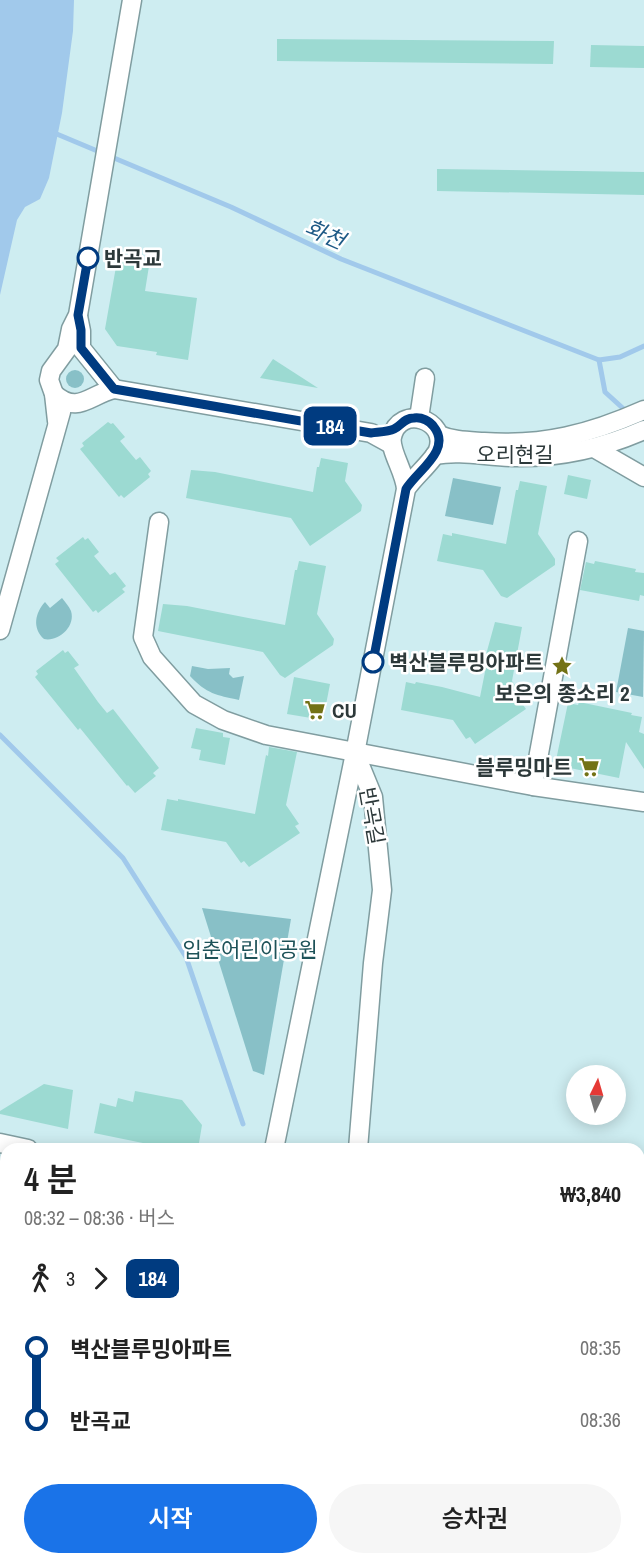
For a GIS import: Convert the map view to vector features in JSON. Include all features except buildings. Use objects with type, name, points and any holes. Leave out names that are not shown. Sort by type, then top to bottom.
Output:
[{"type":"street","points":[[0,630],[57,421],[60,398],[50,380],[51,371],[67,349],[71,328],[78,315],[132,0]]},
{"type":"street","points":[[78,315],[81,348],[114,389]]},
{"type":"street","points":[[54,364],[68,354],[85,356],[94,363],[100,382],[93,397]]},
{"type":"street","points":[[419,418],[425,378]]},
{"type":"street","points":[[60,398],[78,404],[114,389],[371,433],[395,444],[412,466],[431,459]]},
{"type":"street","points":[[594,442],[603,428],[644,410]]},
{"type":"street","points":[[276,1143],[406,489],[406,479],[395,444],[406,419],[419,418],[430,422],[439,435],[440,443],[431,459],[406,489]]},
{"type":"street","points":[[594,442],[644,430]]},
{"type":"street","name":"오리현길","points":[[439,435],[457,440],[513,444],[594,442]]},
{"type":"street","points":[[594,442],[644,477]]},
{"type":"street","name":"오리현길","points":[[431,459],[447,453],[537,457],[559,455],[594,442]]},
{"type":"street","points":[[159,522],[143,637],[152,657],[194,704],[223,720],[266,735],[533,786],[644,802]]},
{"type":"street","points":[[533,786],[578,541]]},
{"type":"street","name":"반곡길","points":[[355,753],[373,797],[382,891],[373,963],[358,1143]]},
{"type":"green space","points":[[75,370],[81,373],[84,379],[81,385],[75,388],[69,385],[66,379],[69,373]]},
{"type":"green space","points":[[453,478],[501,487],[493,525],[445,516]]},
{"type":"green space","points":[[62,598],[71,611],[71,623],[60,636],[44,639],[36,625],[39,611],[45,602],[50,608]]},
{"type":"green space","points":[[628,628],[644,631],[643,697],[616,692]]},
{"type":"green space","points":[[192,666],[208,669],[230,668],[229,674],[233,678],[244,676],[239,700],[218,695],[202,687],[190,676]]},
{"type":"green space","name":"입춘어린이공원","points":[[202,908],[291,919],[264,1075],[253,1071]]},
{"type":"shaded area","points":[[0,0],[74,0],[73,31],[62,113],[49,178],[40,199],[25,207],[17,220],[0,295]]},
{"type":"waterway","name":"화천","points":[[52,132],[231,207],[341,259],[599,360],[620,357],[644,346]]},
{"type":"waterway","points":[[599,360],[605,392],[627,412]]},
{"type":"waterway","points":[[0,735],[123,858],[186,957],[243,1124]]},
{"type":"bus line","name":"184","points":[[88,258],[78,315],[81,348],[114,389],[371,433],[395,429],[399,423],[415,417],[423,418],[435,428],[439,435],[438,451],[406,489],[373,662]]},
{"type":"place","name":"반곡교","points":[[88,258]]},
{"type":"place","name":"벽산블루밍아파트","points":[[373,662]]},
{"type":"place","name":"보은의 종소리 2","points":[[562,666]]},
{"type":"place","name":"CU","points":[[315,710]]},
{"type":"place","name":"블루밍마트","points":[[589,767]]}]
